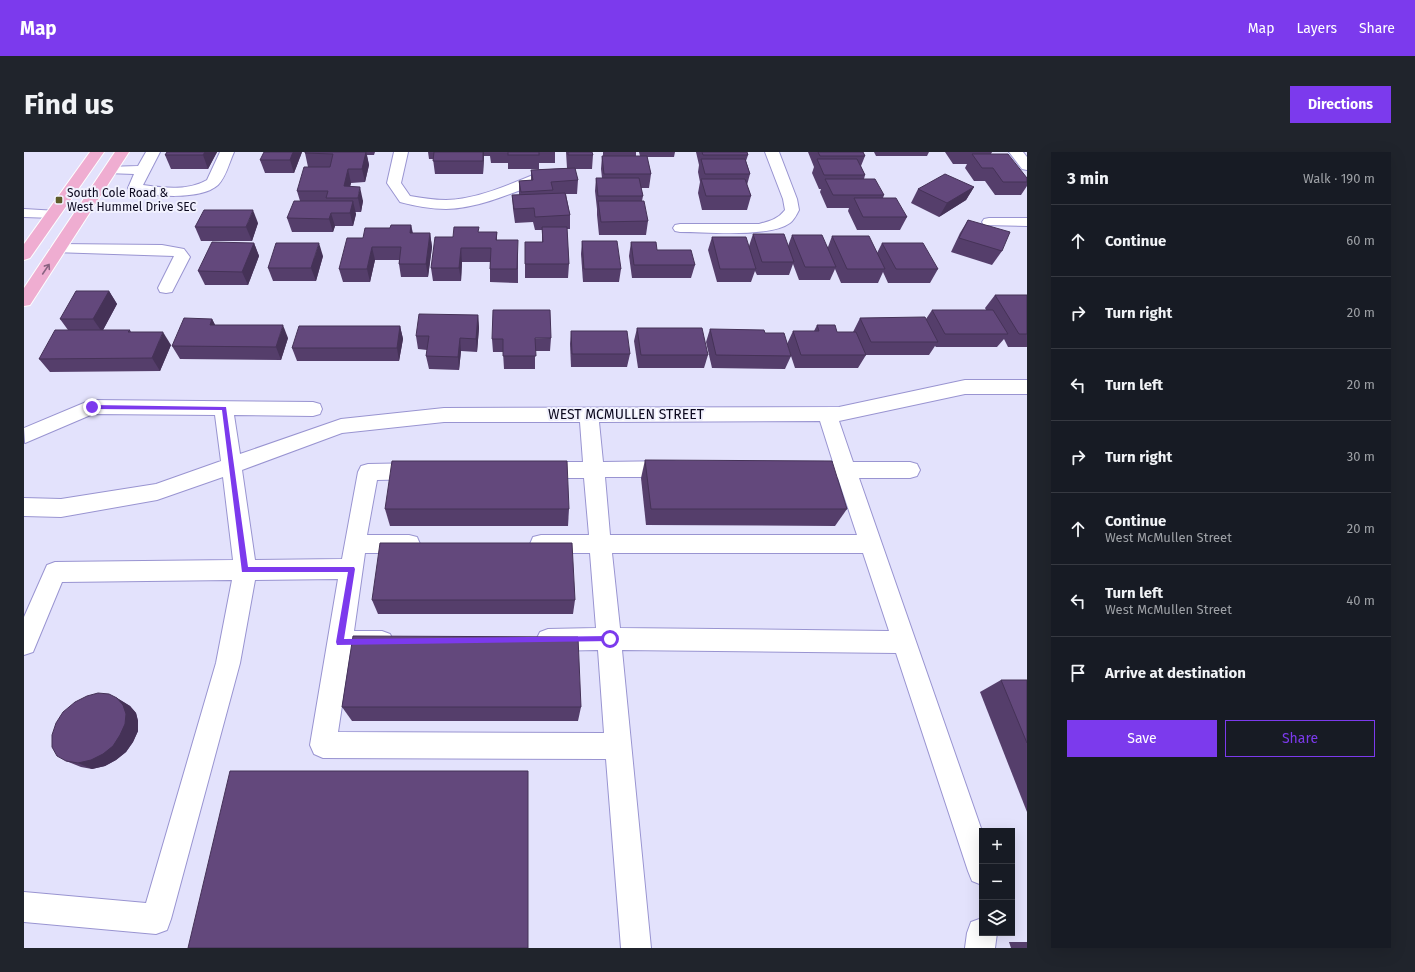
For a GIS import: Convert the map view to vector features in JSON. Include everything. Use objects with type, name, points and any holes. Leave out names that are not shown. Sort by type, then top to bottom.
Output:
[{"type":"main road","points":[[24,255],[97,152]]},
{"type":"main road","points":[[24,301],[122,152]]},
{"type":"street","points":[[153,152],[135,188],[147,191],[195,190],[206,187],[213,181],[227,152]]},
{"type":"street","points":[[401,152],[394,183],[405,199],[429,204],[454,204],[473,201],[562,169]]},
{"type":"street","points":[[680,228],[759,228],[775,225],[786,219],[792,210],[790,199],[772,152]]},
{"type":"street","points":[[1016,152],[1027,166]]},
{"type":"street","points":[[111,170],[143,170]]},
{"type":"street","points":[[24,213],[53,214]]},
{"type":"street","points":[[989,222],[1027,222]]},
{"type":"street","points":[[58,249],[162,250],[179,252],[182,257],[166,288]]},
{"type":"street","name":"WEST MCMULLEN STREET","points":[[24,507],[61,508],[157,492],[340,426],[444,415],[839,414],[965,387],[1027,387]]},
{"type":"street","points":[[25,436],[92,407],[313,409]]},
{"type":"street","points":[[24,907],[156,919],[228,664],[245,570],[224,408]]},
{"type":"street","points":[[589,414],[602,544],[636,948]]},
{"type":"street","points":[[827,414],[980,864]]},
{"type":"street","points":[[517,470],[689,470]]},
{"type":"street","points":[[783,470],[910,470]]},
{"type":"street","points":[[438,471],[368,472],[323,745],[619,746]]},
{"type":"street","points":[[355,544],[427,544]]},
{"type":"street","points":[[522,544],[870,544]]},
{"type":"street","points":[[24,644],[55,572],[351,569]]},
{"type":"street","points":[[530,640],[610,639],[904,642]]},
{"type":"street","points":[[340,642],[403,642]]},
{"type":"street","points":[[980,948],[982,936]]},
{"type":"building","points":[[167,152],[205,152],[203,155],[165,155]]},
{"type":"building","points":[[264,152],[293,152],[290,160],[260,160]]},
{"type":"building","points":[[305,152],[366,152],[362,169],[348,169],[344,186],[360,187],[358,198],[326,198],[328,191],[297,191],[304,167],[330,167],[333,154]]},
{"type":"building","points":[[434,152],[483,152],[483,161],[433,161]]},
{"type":"building","points":[[508,152],[539,152],[539,155],[508,155]]},
{"type":"building","points":[[568,152],[592,152],[593,155],[568,155]]},
{"type":"building","points":[[702,152],[747,152],[748,155],[703,155]]},
{"type":"building","points":[[818,152],[863,152],[865,156],[820,156]]},
{"type":"building","points":[[972,154],[1008,154],[1027,178],[1027,182],[1003,182],[993,168],[982,168]]},
{"type":"building","points":[[602,156],[647,156],[651,174],[604,174]]},
{"type":"building","points":[[701,159],[745,159],[750,174],[705,174]]},
{"type":"building","points":[[817,159],[857,159],[865,175],[824,175]]},
{"type":"building","points":[[575,168],[578,180],[551,182],[553,190],[521,192],[519,181],[533,180],[531,170]]},
{"type":"building","points":[[945,174],[974,187],[947,203],[918,189]]},
{"type":"building","points":[[596,178],[639,178],[643,196],[598,196]]},
{"type":"building","points":[[701,179],[745,179],[751,196],[706,196]]},
{"type":"building","points":[[825,179],[875,179],[884,195],[833,195]]},
{"type":"building","points":[[565,193],[570,215],[535,217],[534,208],[514,209],[512,195]]},
{"type":"building","points":[[854,198],[896,198],[907,217],[863,217]]},
{"type":"building","points":[[294,201],[353,201],[350,213],[331,213],[329,219],[287,218]]},
{"type":"building","points":[[598,201],[644,201],[648,221],[601,222]]},
{"type":"building","points":[[204,210],[253,210],[246,227],[195,227]]},
{"type":"building","points":[[968,220],[1010,232],[1002,251],[959,238]]},
{"type":"building","points":[[391,225],[411,225],[410,233],[430,233],[426,264],[399,264],[401,247],[372,247],[367,269],[339,269],[347,238],[363,238],[365,228],[390,228]]},
{"type":"building","points":[[454,227],[479,227],[478,232],[497,232],[496,240],[518,240],[517,269],[490,269],[491,248],[461,248],[459,268],[431,268],[435,237],[453,237]]},
{"type":"building","points":[[542,227],[567,227],[569,264],[525,264],[525,242],[543,242]]},
{"type":"building","points":[[753,234],[784,234],[794,262],[762,262]]},
{"type":"building","points":[[792,235],[822,235],[836,267],[805,267]]},
{"type":"building","points":[[832,236],[869,236],[885,269],[847,269]]},
{"type":"building","points":[[712,237],[746,237],[756,269],[720,269]]},
{"type":"building","points":[[582,241],[617,241],[621,269],[584,269]]},
{"type":"building","points":[[212,242],[254,243],[242,272],[198,271]]},
{"type":"building","points":[[631,242],[656,242],[657,250],[691,250],[695,265],[634,265]]},
{"type":"building","points":[[276,243],[319,243],[311,268],[268,268]]},
{"type":"building","points":[[882,243],[923,243],[938,269],[896,269]]},
{"type":"building","points":[[76,291],[109,291],[93,319],[60,319]]},
{"type":"building","points":[[995,295],[1027,295],[1027,334],[1019,334]]},
{"type":"building","points":[[493,310],[550,310],[551,338],[535,338],[536,356],[503,356],[503,339],[492,339]]},
{"type":"building","points":[[932,310],[993,310],[1008,334],[945,334]]},
{"type":"building","points":[[419,314],[478,315],[476,339],[460,338],[458,357],[426,356],[429,336],[416,336]]},
{"type":"building","points":[[925,317],[938,342],[871,342],[860,318]]},
{"type":"building","points":[[184,318],[212,319],[210,325],[283,325],[276,347],[172,346]]},
{"type":"building","points":[[817,325],[835,325],[837,332],[856,332],[866,355],[801,355],[793,331],[819,331]]},
{"type":"building","points":[[299,326],[400,326],[397,348],[292,348]]},
{"type":"building","points":[[637,328],[702,328],[708,355],[641,355]]},
{"type":"building","points":[[710,329],[764,330],[765,333],[784,333],[791,356],[716,355]]},
{"type":"building","points":[[55,330],[130,330],[128,332],[163,332],[152,358],[39,359]]},
{"type":"building","points":[[571,331],[627,331],[630,354],[572,354]]},
{"type":"building","points":[[645,460],[832,461],[847,509],[651,509]]},
{"type":"building","points":[[392,461],[567,461],[569,509],[385,509]]},
{"type":"building","points":[[380,543],[572,543],[575,600],[372,600]]},
{"type":"building","points":[[353,636],[578,637],[581,707],[342,707]]},
{"type":"building","points":[[1001,680],[1027,680],[1027,743]]},
{"type":"building","points":[[98,693],[109,694],[117,698],[123,705],[126,714],[125,724],[113,746],[103,754],[91,760],[78,763],[66,761],[57,756],[52,747],[52,735],[56,723],[63,712],[75,702],[87,696]]},
{"type":"building","points":[[230,771],[528,771],[528,948],[188,948]]},
{"type":"place","name":"South Cole Road & West Hummel Drive SEC","points":[[59,200]]},
{"type":"route","points":[[92,407],[224,408],[245,570],[351,569],[340,642],[610,639]]}]
